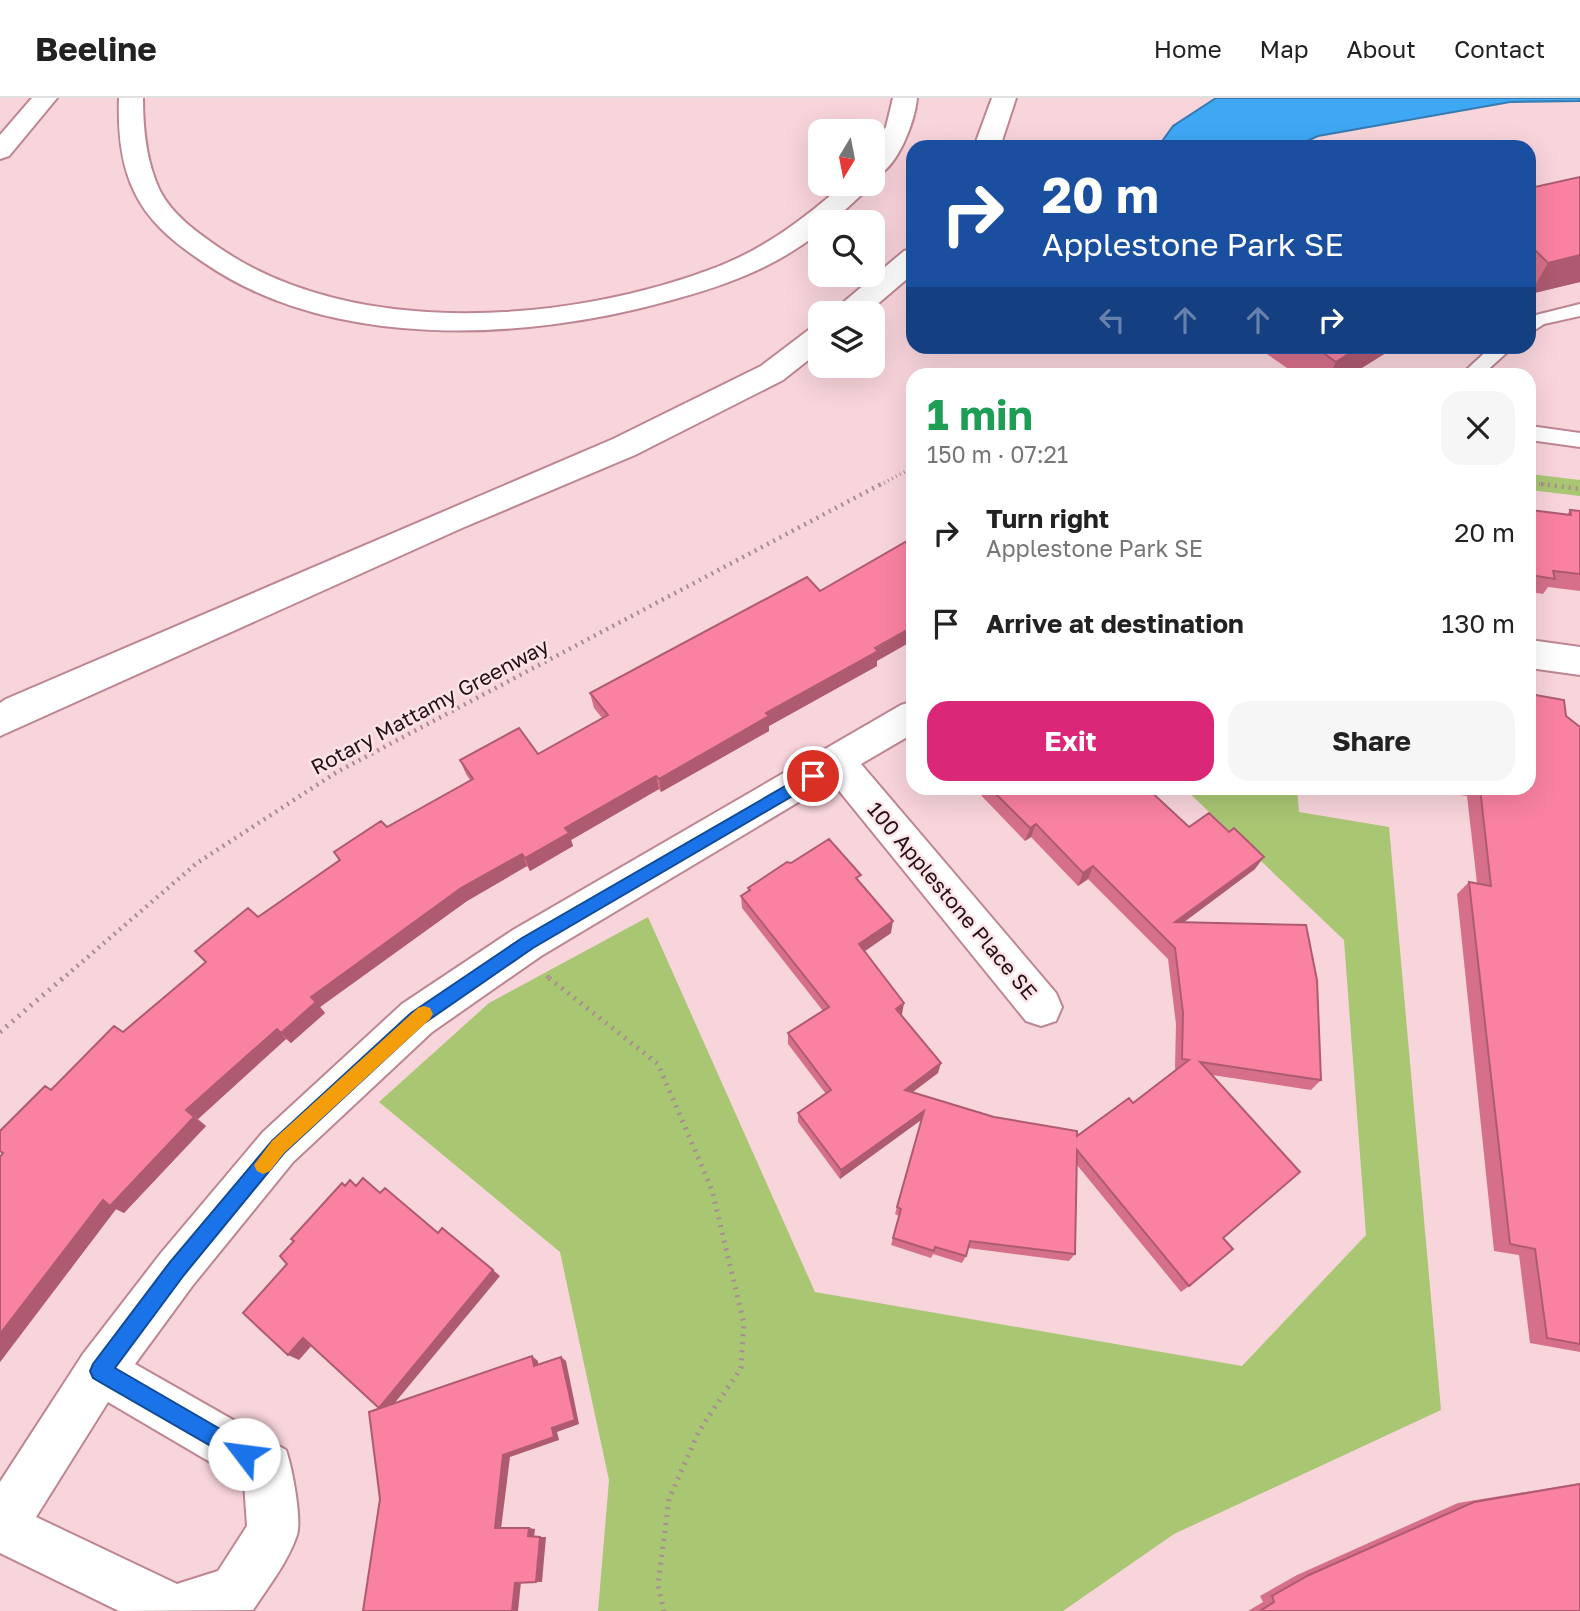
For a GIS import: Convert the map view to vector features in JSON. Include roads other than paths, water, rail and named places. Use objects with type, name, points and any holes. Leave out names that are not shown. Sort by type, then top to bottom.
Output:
[{"type":"main road","points":[[0,151],[45,98]]},
{"type":"main road","points":[[131,98],[130,120],[135,153],[148,191],[172,227],[211,258],[259,285],[320,303],[386,316],[457,321],[526,319],[596,309],[666,293],[728,272],[785,245],[845,196]]},
{"type":"main road","points":[[886,152],[905,111],[905,98]]},
{"type":"main road","points":[[990,140],[1005,99]]},
{"type":"main road","points":[[864,301],[906,265]]},
{"type":"main road","points":[[0,721],[19,709],[624,447],[772,373],[808,345]]},
{"type":"main road","points":[[1536,655],[1580,661]]},
{"type":"main road","points":[[100,1371],[268,1468],[273,1532],[235,1592],[175,1611],[1,1527],[100,1371],[177,1269],[278,1147],[417,1018],[527,943],[906,720]]},
{"type":"main road","name":"100 Applestone Place SE","points":[[837,762],[1041,1007]]},
{"type":"lane","points":[[1536,322],[1580,310]]},
{"type":"lane","points":[[1478,368],[1495,354]]},
{"type":"lane","points":[[1536,434],[1580,440]]},
{"type":"water","points":[[1216,98],[1580,98],[1580,101],[1510,102],[1318,136],[1309,140],[1163,140],[1173,126]]}]
